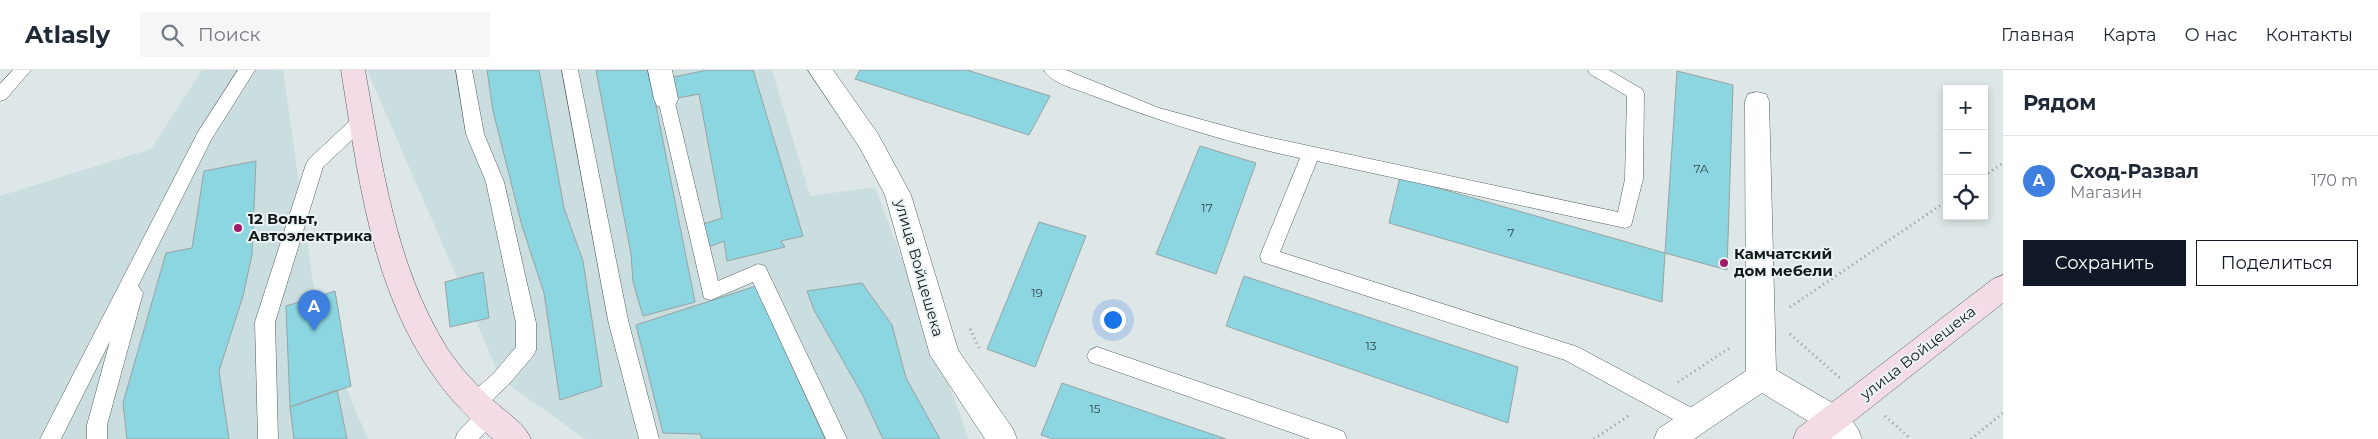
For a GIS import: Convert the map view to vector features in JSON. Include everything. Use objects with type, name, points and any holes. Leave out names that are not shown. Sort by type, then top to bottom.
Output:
[{"type":"main road","points":[[353,70],[384,229],[413,310],[437,357],[481,408],[516,439]]},
{"type":"main road","name":"улица Войцешека","points":[[1808,439],[1840,429],[2003,287]]},
{"type":"street","points":[[660,70],[666,99]]},
{"type":"street","name":"улица Войцешека","points":[[820,70],[869,142],[898,195],[944,355],[1002,439]]},
{"type":"street","points":[[1757,101],[1761,377]]},
{"type":"street","points":[[1669,439],[1761,377]]},
{"type":"street","points":[[1761,377],[1840,429]]},
{"type":"lane","points":[[0,95],[23,70]]},
{"type":"lane","points":[[50,439],[143,253],[204,137],[247,70]]},
{"type":"lane","points":[[464,70],[475,134],[495,182],[526,323],[526,350],[500,379],[481,408],[465,439]]},
{"type":"lane","points":[[570,70],[618,320],[649,439]]},
{"type":"lane","points":[[1052,70],[1068,79],[1155,113],[1258,142],[1512,195],[1625,221],[1634,179],[1636,93],[1596,70]]},
{"type":"lane","points":[[666,99],[711,292],[758,272],[837,439]]},
{"type":"lane","points":[[268,439],[265,322],[314,164],[362,120]]},
{"type":"lane","points":[[1310,154],[1269,256],[1571,353],[1696,421]]},
{"type":"lane","points":[[97,439],[97,425],[143,253]]},
{"type":"lane","points":[[1097,356],[1337,439]]},
{"type":"path","points":[[1986,175],[2003,164]]},
{"type":"path","points":[[1971,439],[2003,413]]},
{"type":"shaded area","points":[[202,70],[283,70],[319,325],[368,439],[0,439],[0,196],[151,149]]},
{"type":"shaded area","points":[[367,70],[772,70],[810,196],[875,187],[969,439],[585,439],[501,379]]},
{"type":"building","points":[[487,70],[539,70],[564,208],[583,261],[602,386],[560,400],[544,293],[522,226],[493,111]]},
{"type":"building","points":[[596,70],[649,70],[695,302],[643,316],[633,282],[631,254]]},
{"type":"building","points":[[707,70],[753,70],[803,236],[781,241],[785,247],[727,261],[724,241],[706,248],[700,225],[722,218],[699,94],[673,99],[669,78]]},
{"type":"building","points":[[860,70],[967,70],[1050,96],[1029,135],[855,79]]},
{"type":"building","points":[[1677,71],[1733,85],[1727,270],[1665,253]]},
{"type":"building","points":[[1200,146],[1256,163],[1216,274],[1156,254]]},
{"type":"building","points":[[256,161],[252,255],[243,296],[219,371],[229,439],[127,439],[123,403],[166,253],[192,248],[204,171]]},
{"type":"building","points":[[1400,177],[1665,253],[1662,302],[1389,223]]},
{"type":"building","points":[[1039,222],[1086,236],[1035,367],[987,349]]},
{"type":"building","points":[[483,272],[489,318],[450,327],[445,282]]},
{"type":"building","points":[[1244,276],[1518,367],[1508,423],[1226,326]]},
{"type":"building","points":[[862,283],[892,325],[906,378],[940,439],[883,439],[862,394],[814,310],[807,291]]},
{"type":"building","points":[[756,286],[825,439],[702,439],[700,434],[663,433],[636,325]]},
{"type":"building","points":[[335,291],[351,386],[290,407],[286,306]]},
{"type":"building","points":[[1062,383],[1226,439],[1053,439],[1041,435]]},
{"type":"building","points":[[337,390],[347,439],[294,439],[290,407]]},
{"type":"place","name":"12 Вольт, Автоэлектрика","points":[[238,228]]},
{"type":"place","name":"Камчатский дом мебели","points":[[1724,263]]},
{"type":"place","name":"Сход-Развал","points":[[314,331]]}]
